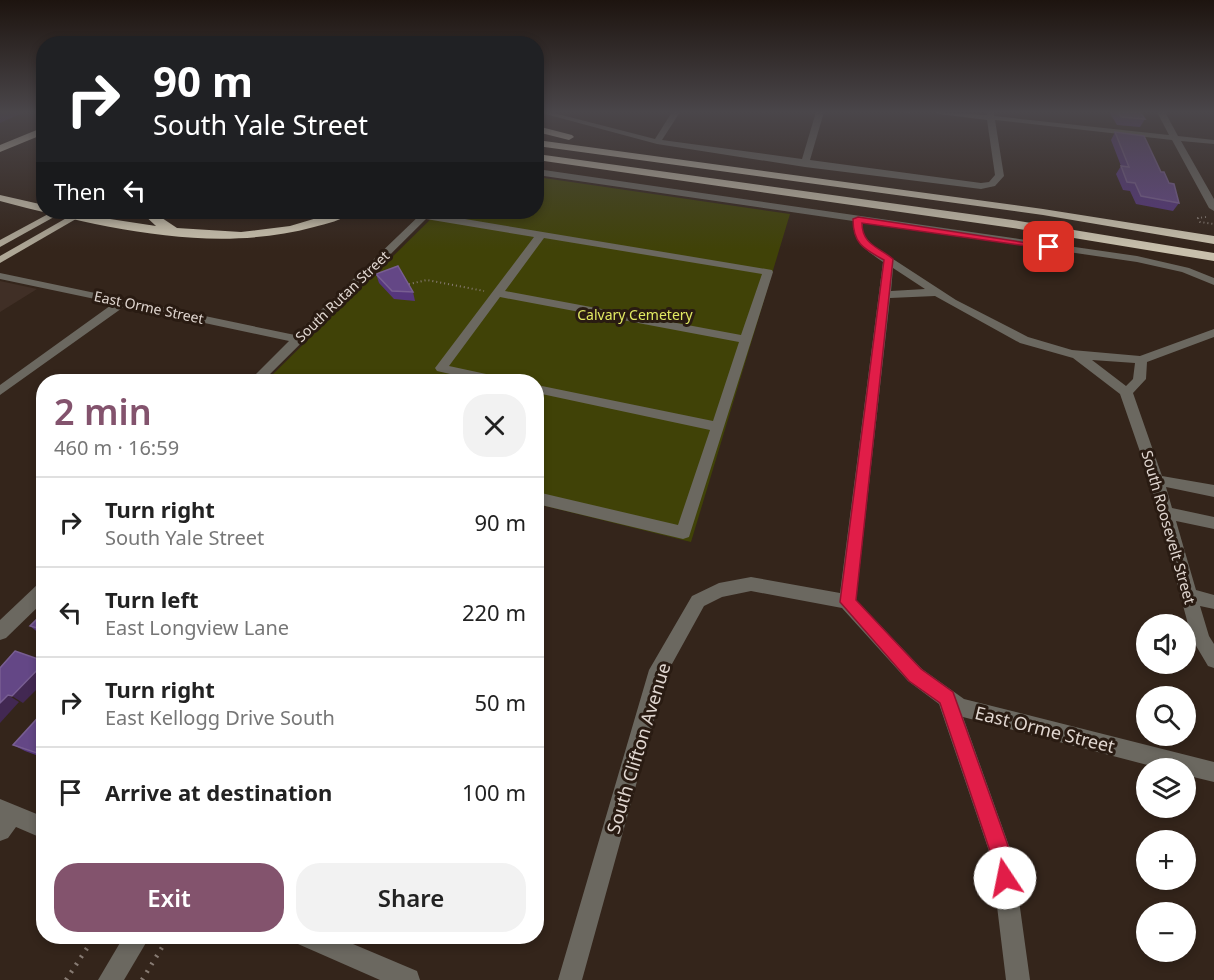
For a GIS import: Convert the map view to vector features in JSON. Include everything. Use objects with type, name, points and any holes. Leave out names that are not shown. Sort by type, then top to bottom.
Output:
[{"type":"highway","points":[[544,158],[1019,225],[1214,257]]},
{"type":"highway","points":[[651,158],[1042,212],[1214,240]]},
{"type":"highway","points":[[679,158],[730,168]]},
{"type":"highway","points":[[0,197],[36,195]]},
{"type":"highway","points":[[0,197],[36,207]]},
{"type":"highway","points":[[106,219],[187,234],[223,238],[252,237],[309,226],[328,219]]},
{"type":"highway","points":[[153,219],[187,234]]},
{"type":"main road","points":[[0,244],[43,219]]},
{"type":"main road","points":[[0,260],[70,219]]},
{"type":"street","points":[[763,158],[981,186],[993,183],[1000,176],[997,158]]},
{"type":"street","points":[[805,164],[807,158]]},
{"type":"street","points":[[1187,158],[1214,208]]},
{"type":"street","points":[[544,173],[1137,259],[1201,275],[1214,282]]},
{"type":"street","name":"South Rutan Street","points":[[262,374],[421,219]]},
{"type":"street","points":[[453,219],[768,272],[683,533],[544,500]]},
{"type":"street","points":[[858,219],[858,234],[869,248],[939,292],[1024,340],[1076,354],[1141,360],[1214,333]]},
{"type":"street","points":[[468,374],[441,368],[541,235]]},
{"type":"street","points":[[848,602],[889,259]]},
{"type":"street","name":"East Orme Street","points":[[0,276],[298,339]]},
{"type":"street","points":[[884,295],[939,292]]},
{"type":"street","points":[[497,293],[746,340]]},
{"type":"street","points":[[0,391],[123,302]]},
{"type":"street","points":[[1076,354],[1126,392],[1138,385],[1143,374],[1141,360]]},
{"type":"street","points":[[544,390],[718,427]]},
{"type":"street","name":"South Roosevelt Street","points":[[1126,392],[1156,480],[1189,596],[1211,651]]},
{"type":"street","points":[[1156,480],[1214,491]]},
{"type":"street","points":[[1166,513],[1214,523]]},
{"type":"street","name":"South Clifton Avenue","points":[[570,980],[658,670],[698,601],[719,590],[751,584],[848,602]]},
{"type":"street","points":[[1189,596],[1214,602]]},
{"type":"street","points":[[0,632],[36,597]]},
{"type":"street","name":"East Orme Street","points":[[848,602],[915,675],[960,707],[1214,772]]},
{"type":"street","points":[[947,698],[1002,857],[1018,980]]},
{"type":"street","points":[[4,818],[36,826]]},
{"type":"street","points":[[110,980],[133,944]]},
{"type":"street","points":[[325,944],[408,980]]},
{"type":"path","points":[[405,285],[427,280],[497,293]]},
{"type":"path","points":[[66,980],[91,944]]},
{"type":"path","points":[[142,980],[164,944]]},
{"type":"shaded area","points":[[0,281],[37,289],[0,312]]},
{"type":"green space","name":"Calvary Cemetery","points":[[544,178],[790,214],[691,542],[544,506],[544,374],[273,374],[431,219],[544,219]]},
{"type":"building","points":[[1125,158],[1154,158],[1169,183],[1174,184],[1179,203],[1141,196],[1135,183],[1127,182],[1121,166],[1129,167]]},
{"type":"building","points":[[398,266],[413,292],[392,291],[376,274]]},
{"type":"building","points":[[36,620],[36,628],[30,626]]},
{"type":"building","points":[[15,651],[36,658],[36,671],[12,696],[8,695],[0,703],[0,668]]},
{"type":"building","points":[[36,720],[36,753],[13,745]]},
{"type":"route","points":[[1005,878],[1002,857],[970,758],[947,698],[915,675],[848,602],[889,259],[869,248],[858,234],[858,219],[1049,247]]}]
